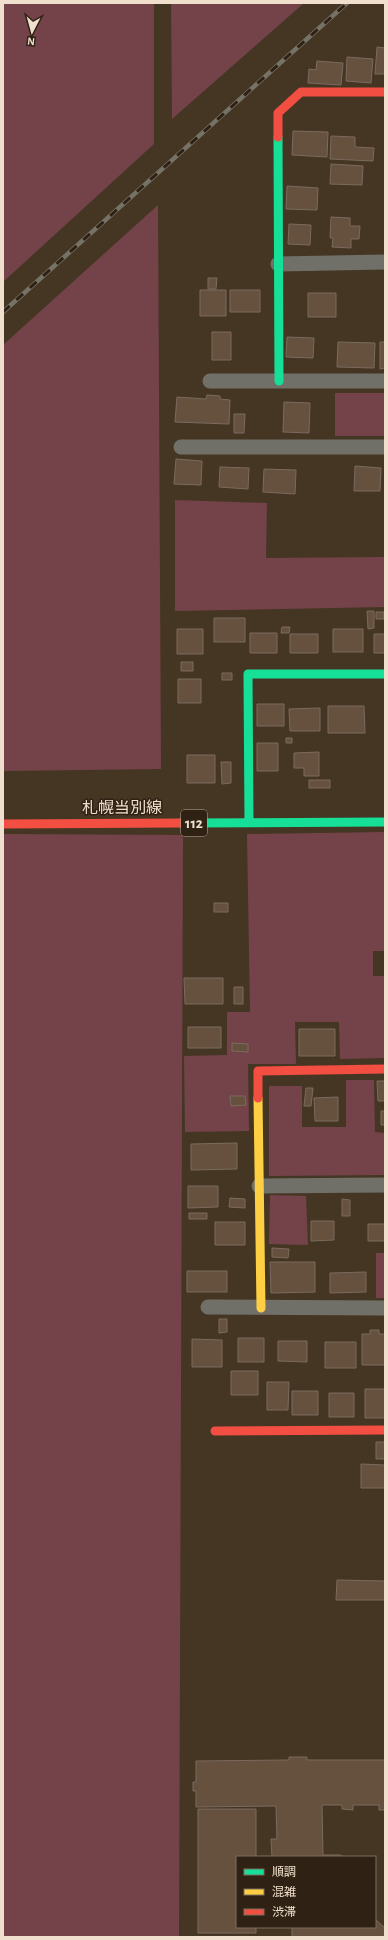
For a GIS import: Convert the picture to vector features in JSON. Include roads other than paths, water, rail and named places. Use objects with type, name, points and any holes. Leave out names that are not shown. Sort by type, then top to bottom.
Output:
[{"type":"street","points":[[279,381],[278,113],[301,92],[385,92]]},
{"type":"street","points":[[278,264],[385,262]]},
{"type":"street","points":[[210,381],[385,381]]},
{"type":"street","points":[[181,447],[385,447]]},
{"type":"street","points":[[249,823],[248,674],[385,674]]},
{"type":"street","name":"札幌当別線","points":[[3,824],[385,822]]},
{"type":"street","points":[[261,1308],[258,1070],[385,1069]]},
{"type":"street","points":[[260,1186],[385,1185]]},
{"type":"street","points":[[208,1308],[385,1308]]},
{"type":"street","points":[[215,1431],[385,1430]]},
{"type":"railway","points":[[3,312],[347,3]]}]
